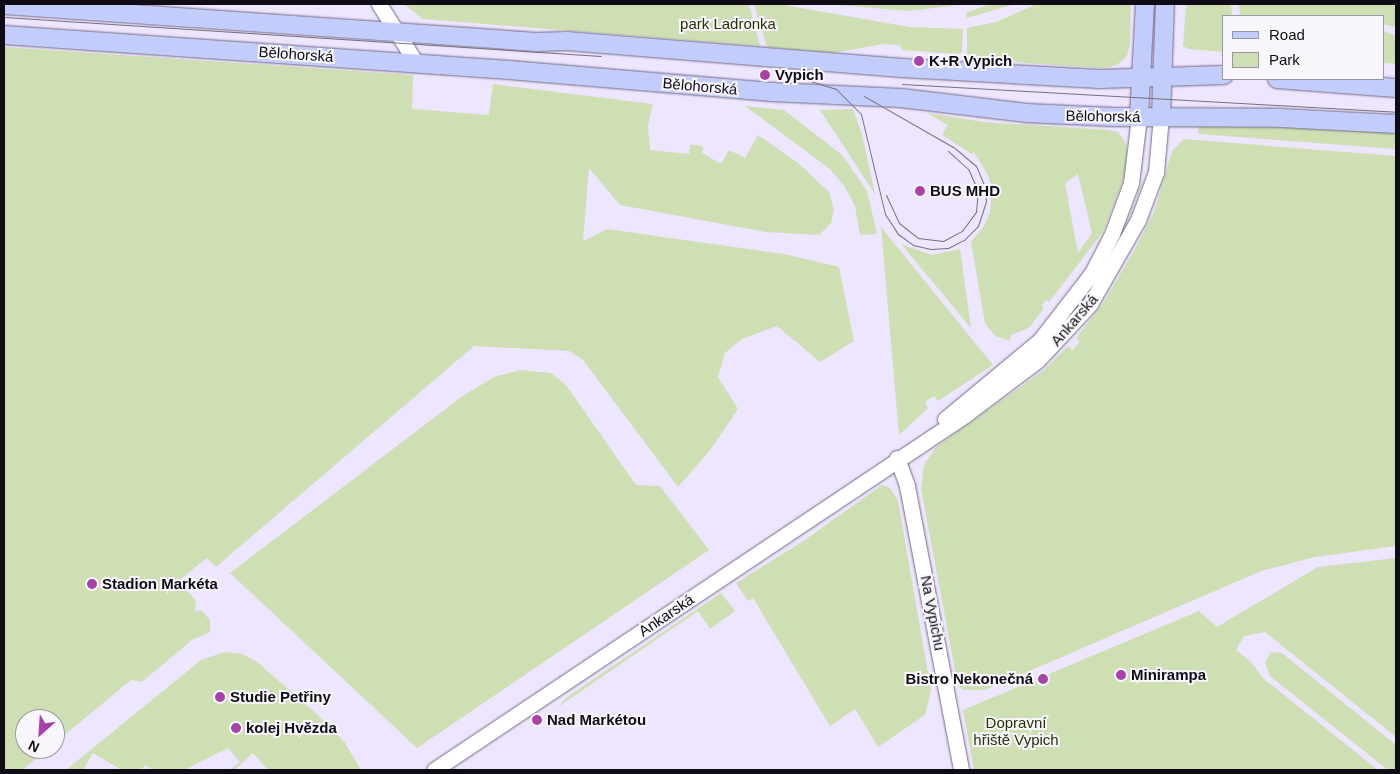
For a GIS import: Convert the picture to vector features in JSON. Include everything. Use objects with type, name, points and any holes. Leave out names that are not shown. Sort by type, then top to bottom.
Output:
[{"type":"main road","name":"Bělohorská","points":[[4,4],[398,33],[537,42],[567,41],[912,69],[1143,79],[1222,75]]},
{"type":"main road","points":[[1139,117],[1143,79],[1146,4]]},
{"type":"main road","points":[[1160,116],[1165,4]]},
{"type":"main road","name":"Bělohorská","points":[[4,35],[416,63],[777,93],[900,98],[1026,113],[1139,117],[1281,118],[1396,124]]},
{"type":"main road","points":[[1290,80],[1396,88]]},
{"type":"street","points":[[379,4],[416,63]]},
{"type":"street","name":"Ankarská","points":[[434,770],[1015,380],[1079,319],[1109,274],[1146,203],[1158,163],[1160,116]]},
{"type":"street","name":"Ankarská","points":[[897,458],[1025,354],[1080,291],[1103,254],[1125,202],[1135,168],[1139,117]]},
{"type":"street","name":"Na Vypichu","points":[[897,458],[907,486],[962,770]]},
{"type":"green space","name":"park Ladronka","points":[[404,4],[749,4],[760,46],[423,19]]},
{"type":"green space","points":[[754,4],[778,4],[910,27],[963,29],[962,52],[958,54],[902,50],[900,45],[884,44],[832,53],[767,47]]},
{"type":"green space","points":[[826,4],[960,4],[960,5],[908,11]]},
{"type":"green space","points":[[990,4],[1015,4],[967,18],[966,13]]},
{"type":"green space","points":[[1037,4],[1131,4],[1130,44],[1127,56],[1117,65],[1102,68],[1025,63],[967,54],[967,28],[996,22]]},
{"type":"green space","points":[[1186,4],[1231,4],[1232,15],[1222,15],[1222,52],[1188,49],[1183,46]]},
{"type":"green space","points":[[1239,4],[1396,4],[1396,28],[1385,24],[1385,15],[1240,15]]},
{"type":"green space","points":[[1385,31],[1396,36],[1396,64],[1385,63]]},
{"type":"green space","points":[[4,47],[413,75],[412,109],[489,115],[493,84],[653,104],[648,125],[650,150],[689,154],[690,145],[696,145],[703,147],[702,153],[721,164],[729,150],[745,158],[758,135],[798,163],[829,192],[834,210],[831,223],[819,235],[766,232],[620,205],[589,168],[583,241],[607,229],[784,254],[839,267],[854,341],[820,362],[777,326],[742,339],[725,353],[718,377],[738,409],[711,449],[678,487],[583,360],[569,351],[474,346],[216,567],[207,558],[178,581],[196,601],[195,612],[201,610],[210,620],[210,632],[192,640],[142,682],[131,680],[65,735],[65,709],[15,709],[15,759],[36,759],[22,770],[4,770]]},
{"type":"green space","points":[[745,106],[784,110],[842,155],[867,191],[877,234],[860,235],[855,206],[845,187],[830,169]]},
{"type":"green space","points":[[853,109],[862,134],[875,194],[820,110]]},
{"type":"green space","points":[[927,113],[984,122],[1108,130],[1118,132],[1125,142],[1128,153],[1125,175],[1103,232],[1049,302],[1046,300],[1042,306],[1044,308],[1029,328],[1011,335],[1010,341],[995,336],[985,323],[971,242],[984,226],[990,212],[992,188],[988,175],[974,152],[972,154],[942,135],[948,125]],"holes":[[[1078,174],[1092,233],[1078,253],[1065,183]]]},
{"type":"green space","points":[[1197,124],[1396,131],[1396,149],[1199,134]]},
{"type":"green space","points":[[1184,139],[1396,156],[1396,546],[1315,557],[1261,571],[985,690],[964,690],[958,686],[921,489],[924,465],[936,447],[1044,370],[1068,346],[1072,350],[1080,342],[1076,338],[1104,302],[1154,212],[1172,151]]},
{"type":"green space","points":[[881,227],[993,365],[938,401],[934,396],[925,402],[928,408],[899,435]]},
{"type":"green space","points":[[901,244],[932,255],[960,249],[971,328]]},
{"type":"green space","points":[[520,370],[551,373],[566,385],[636,485],[660,486],[709,550],[417,748],[230,573],[464,395],[494,377]]},
{"type":"green space","points":[[882,485],[890,488],[898,501],[931,690],[925,715],[878,747],[855,709],[830,726],[753,598],[748,601],[736,583],[802,542]]},
{"type":"green space","name":"Dopravní hřiště Vypich","points":[[1396,558],[1396,737],[1265,632],[1244,636],[1236,650],[1250,661],[1264,679],[1378,770],[974,770],[963,710],[1199,611],[1217,627],[1318,567]]},
{"type":"green space","points":[[721,593],[735,611],[710,629],[698,611],[558,707],[567,697]]},
{"type":"green space","points":[[225,652],[242,654],[257,662],[318,715],[345,743],[361,770],[268,770],[253,753],[234,770],[229,770],[240,762],[228,748],[184,770],[153,770],[145,765],[141,770],[122,770],[93,753],[83,770],[66,770],[201,660]]},
{"type":"green space","points":[[1271,652],[1282,653],[1396,745],[1396,770],[1388,770],[1270,676],[1265,662]]},
{"type":"tram line","points":[[4,17],[601,56]]},
{"type":"tram line","points":[[797,77],[836,89],[861,114],[885,214],[898,234],[913,245],[930,249],[948,248],[964,240],[978,226],[986,202],[985,187],[976,166],[953,147],[864,96]]},
{"type":"tram line","points":[[902,84],[1396,112]]},
{"type":"tram line","points":[[886,195],[899,223],[918,238],[943,241],[962,231],[976,212],[978,191],[968,169],[948,151]]},
{"type":"place","name":"K+R Vypich","points":[[919,61]]},
{"type":"place","name":"Vypich","points":[[765,75]]},
{"type":"place","name":"BUS MHD","points":[[920,191]]},
{"type":"place","name":"Stadion Markéta","points":[[92,584]]},
{"type":"place","name":"Minirampa","points":[[1121,675]]},
{"type":"place","name":"Bistro Nekonečná","points":[[1043,679]]},
{"type":"place","name":"Studie Petřiny","points":[[220,697]]},
{"type":"place","name":"Nad Markétou","points":[[537,720]]},
{"type":"place","name":"kolej Hvězda","points":[[236,728]]}]
